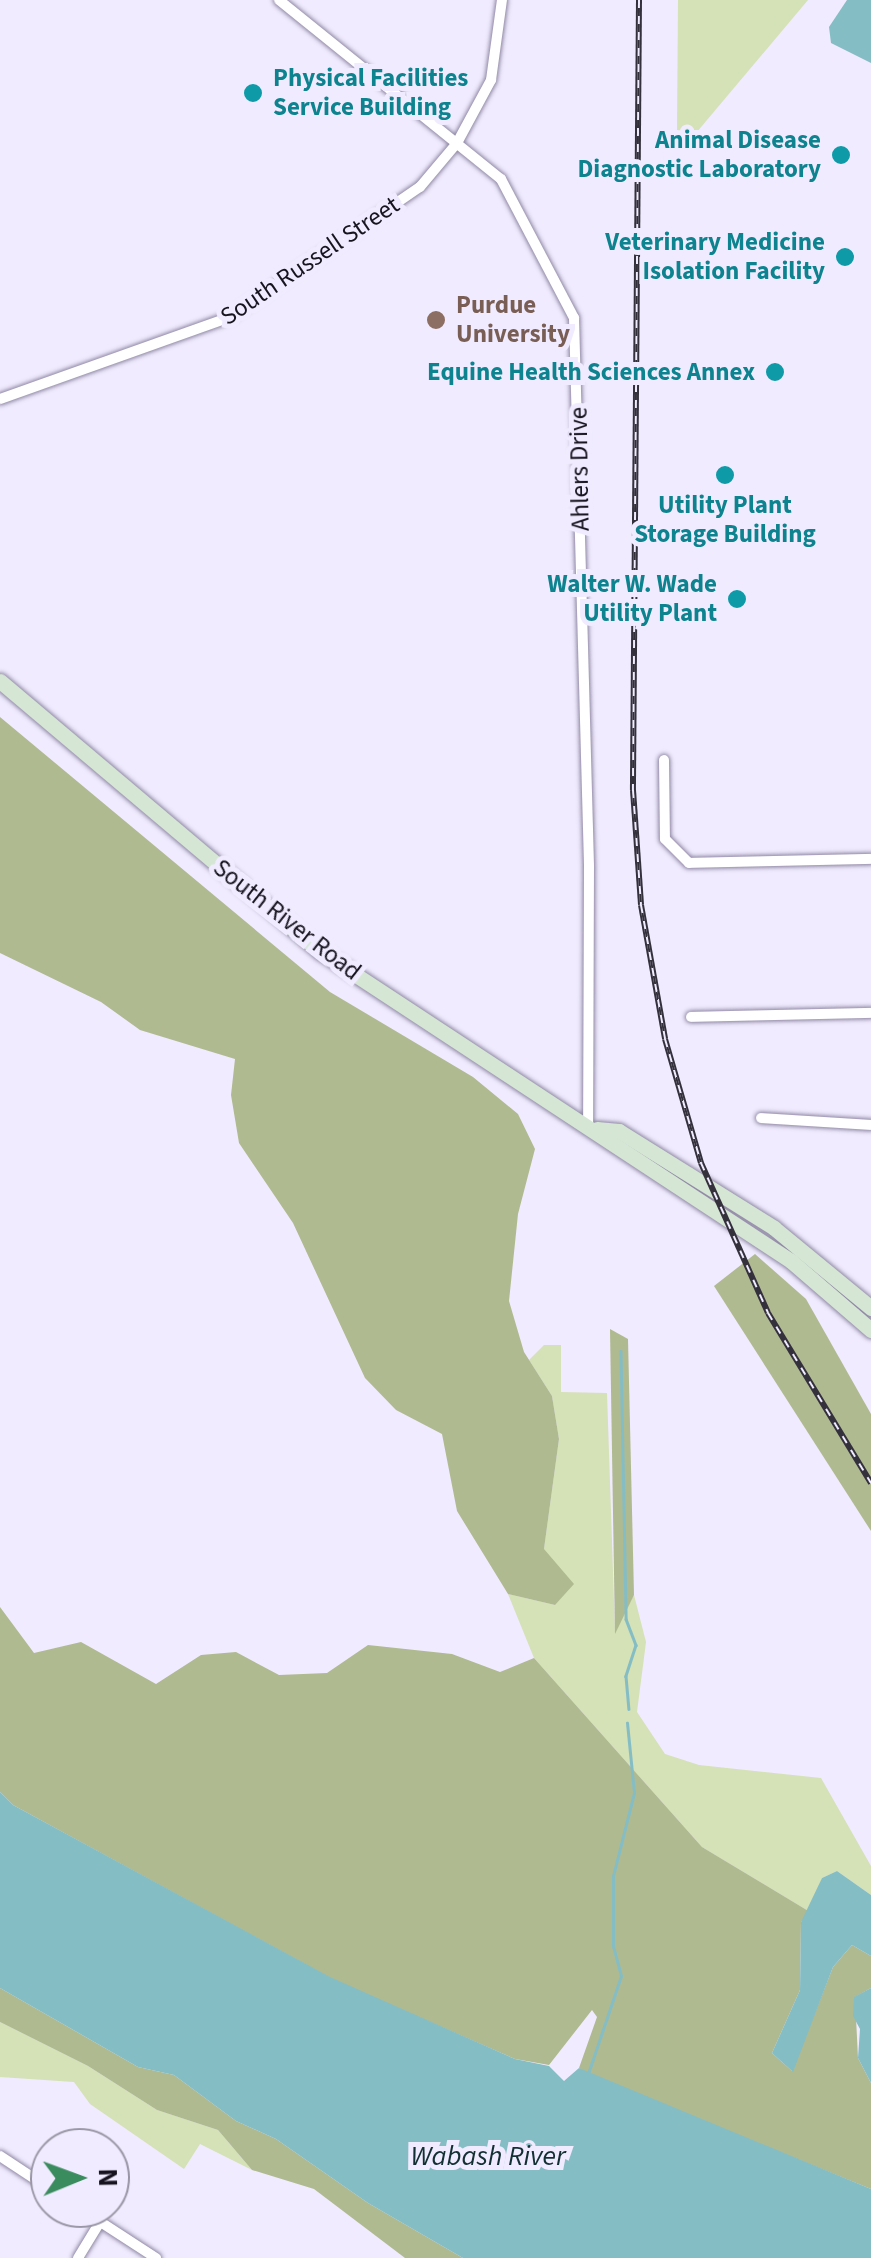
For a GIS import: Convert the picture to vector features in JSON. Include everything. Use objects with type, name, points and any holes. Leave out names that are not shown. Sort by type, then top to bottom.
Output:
[{"type":"main road","name":"South River Road","points":[[0,681],[321,952],[593,1126],[610,1146],[791,1261],[871,1330]]},
{"type":"main road","name":"South River Road","points":[[593,1126],[618,1131],[774,1228],[871,1308]]},
{"type":"street","name":"Ahlers Drive","points":[[279,0],[458,143],[514,196],[574,318],[579,346],[593,1126]]},
{"type":"street","name":"South Russell Street","points":[[0,399],[230,317],[420,187],[458,143],[491,80],[502,0]]},
{"type":"street","points":[[664,760],[664,839],[689,863],[871,859]]},
{"type":"street","points":[[691,1017],[871,1013]]},
{"type":"street","points":[[761,1118],[871,1125]]},
{"type":"street","points":[[0,2156],[30,2176]]},
{"type":"street","points":[[78,2258],[96,2228]]},
{"type":"street","points":[[109,2228],[156,2258]]},
{"type":"shaded area","points":[[678,0],[808,0],[691,139],[677,133]]},
{"type":"shaded area","points":[[0,717],[330,992],[473,1077],[518,1114],[535,1149],[518,1214],[509,1301],[524,1352],[552,1396],[559,1439],[544,1549],[574,1584],[555,1605],[508,1594],[457,1511],[442,1434],[396,1410],[365,1378],[293,1223],[239,1143],[231,1095],[235,1059],[140,1030],[101,1002],[0,953]]},
{"type":"shaded area","points":[[755,1254],[806,1299],[871,1414],[871,1531],[714,1286]]},
{"type":"shaded area","points":[[610,1329],[628,1339],[634,1595],[615,1634]]},
{"type":"shaded area","points":[[544,1345],[561,1345],[561,1392],[607,1393],[615,1631],[634,1595],[646,1642],[637,1712],[665,1754],[699,1765],[821,1778],[871,1866],[871,1895],[837,1871],[822,1878],[810,1912],[702,1847],[534,1658],[508,1594],[555,1605],[544,1549],[559,1439],[552,1396],[529,1360]]},
{"type":"shaded area","points":[[0,1607],[34,1653],[81,1642],[156,1684],[201,1655],[236,1652],[279,1675],[327,1673],[368,1645],[452,1654],[500,1672],[534,1658],[702,1847],[810,1912],[801,1922],[800,1990],[772,2053],[792,2071],[833,1967],[852,1945],[871,1956],[871,1988],[855,1997],[858,2058],[871,2083],[871,2189],[588,2074],[579,2068],[597,2017],[592,2010],[549,2065],[515,2059],[336,1981],[13,1805],[0,1792]]},
{"type":"shaded area","points":[[0,1988],[138,2067],[174,2075],[236,2121],[276,2139],[368,2203],[463,2258],[405,2258],[314,2189],[252,2170],[218,2130],[157,2110],[88,2066],[0,2022]]},
{"type":"shaded area","points":[[0,2022],[88,2066],[157,2110],[218,2130],[252,2170],[200,2144],[184,2169],[130,2128],[90,2104],[74,2082],[0,2077]]},
{"type":"water","points":[[847,0],[871,0],[871,63],[831,43],[829,27]]},
{"type":"water","name":"Wabash River","points":[[0,1792],[13,1805],[330,1977],[515,2059],[549,2066],[564,2081],[579,2068],[871,2189],[871,2258],[463,2258],[368,2203],[276,2139],[236,2121],[174,2075],[138,2067],[0,1988]]},
{"type":"water","points":[[837,1871],[871,1895],[871,1956],[852,1945],[833,1967],[793,2072],[772,2053],[800,1990],[801,1922],[822,1878]]},
{"type":"water","points":[[871,1988],[871,2083],[858,2058],[860,2029],[853,2016],[854,1997]]},
{"type":"waterway","points":[[621,1351],[626,1619],[636,1645],[626,1676],[629,1709]]},
{"type":"waterway","points":[[588,2074],[621,1976],[613,1947],[613,1876],[634,1793],[627,1723]]},
{"type":"railway","points":[[639,0],[633,790],[641,905],[665,1039],[701,1163],[768,1313],[871,1483]]},
{"type":"place","name":"Physical Facilities Service Building","points":[[253,93]]},
{"type":"place","name":"Animal Disease Diagnostic Laboratory","points":[[841,155]]},
{"type":"place","name":"Veterinary Medicine Isolation Facility","points":[[845,257]]},
{"type":"place","name":"Purdue University","points":[[436,320]]},
{"type":"place","name":"Equine Health Sciences Annex","points":[[775,372]]},
{"type":"place","name":"Utility Plant Storage Building","points":[[725,475]]},
{"type":"place","name":"Walter W. Wade Utility Plant","points":[[737,599]]}]
